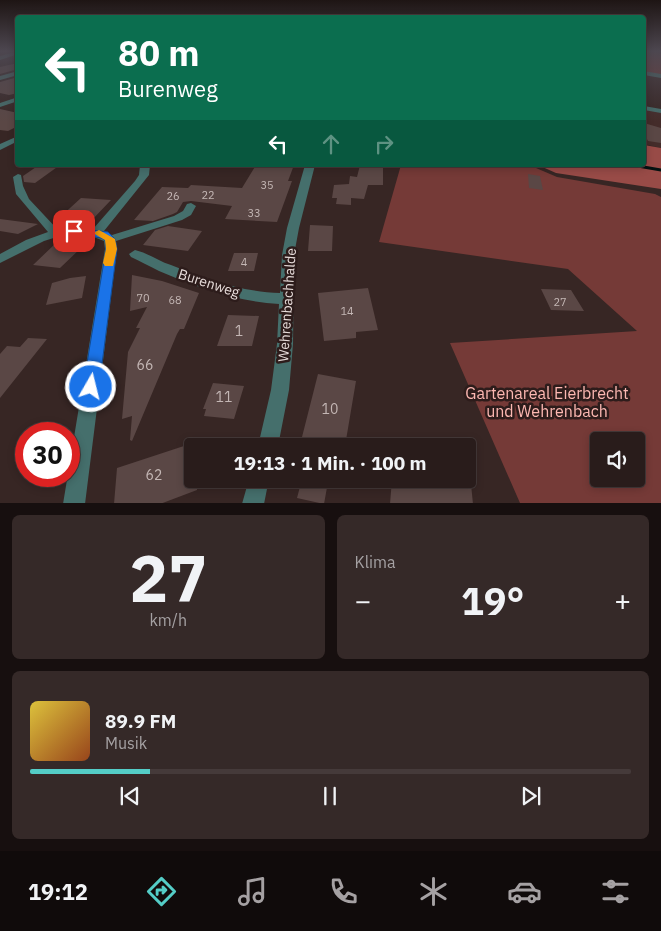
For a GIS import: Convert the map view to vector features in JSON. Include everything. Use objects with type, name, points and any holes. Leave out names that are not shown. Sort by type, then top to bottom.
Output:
[{"type":"street","points":[[0,78],[13,74]]},
{"type":"street","points":[[0,105],[15,100]]},
{"type":"street","points":[[646,108],[661,111]]},
{"type":"street","points":[[0,147],[15,140]]},
{"type":"street","points":[[96,233],[139,183],[144,175],[145,167]]},
{"type":"street","name":"Wehrenbachhalde","points":[[270,438],[280,390],[290,246],[310,167]]},
{"type":"street","points":[[18,177],[17,184],[23,200],[49,222],[54,233]]},
{"type":"street","points":[[111,244],[178,218],[187,213],[191,206]]},
{"type":"street","points":[[0,260],[54,233],[74,231],[96,233],[111,244]]},
{"type":"street","points":[[74,503],[111,244]]},
{"type":"street","name":"Burenweg","points":[[135,254],[149,258],[165,268],[254,298],[287,299]]},
{"type":"street","points":[[253,503],[257,488]]},
{"type":"shaded area","points":[[646,109],[661,112],[661,148],[646,144]]},
{"type":"shaded area","points":[[646,145],[661,148],[661,189],[556,173],[542,167],[646,167]]},
{"type":"green space","name":"Gartenareal Eierbrecht und Wehrenbach","points":[[400,167],[534,167],[557,177],[655,194],[661,197],[661,503],[520,503],[450,343],[637,331],[568,269],[379,242]]},
{"type":"building","points":[[15,78],[15,94],[9,95],[0,93],[0,82]]},
{"type":"building","points":[[0,109],[15,112],[15,128],[8,131],[0,130]]},
{"type":"building","points":[[646,124],[661,128],[661,143],[648,141],[646,137]]},
{"type":"building","points":[[36,167],[57,167],[35,183],[24,182],[23,176]]},
{"type":"building","points":[[255,167],[293,167],[288,181],[292,181],[277,222],[225,219],[232,206],[191,201],[183,202],[177,212],[153,221],[134,220],[162,187],[188,188],[191,185],[242,188]]},
{"type":"building","points":[[360,167],[383,167],[383,185],[368,185],[364,199],[351,198],[351,205],[336,204],[337,198],[332,198],[334,185],[349,184],[350,176],[357,177]]},
{"type":"building","points":[[528,174],[540,176],[543,190],[529,188]]},
{"type":"building","points":[[81,198],[111,200],[91,221],[58,219]]},
{"type":"building","points":[[0,219],[38,224],[18,234],[0,231]]},
{"type":"building","points":[[310,225],[333,226],[332,251],[308,251]]},
{"type":"building","points":[[168,226],[202,231],[188,251],[143,245],[155,230]]},
{"type":"building","points":[[56,243],[82,247],[60,268],[33,265]]},
{"type":"building","points":[[234,253],[258,253],[254,271],[228,271]]},
{"type":"building","points":[[132,275],[162,281],[199,293],[184,329],[180,329],[177,334],[132,441],[130,440],[132,416],[122,419],[128,352],[140,328],[136,328],[147,307],[130,311]]},
{"type":"building","points":[[86,276],[82,298],[46,305],[52,283]]},
{"type":"building","points":[[368,288],[378,330],[356,332],[356,338],[324,341],[318,293]]},
{"type":"building","points":[[541,289],[571,290],[584,311],[551,310]]},
{"type":"building","points":[[228,315],[259,316],[252,346],[217,346]]},
{"type":"building","points":[[28,338],[47,339],[0,398],[0,354],[7,346],[20,347]]},
{"type":"building","points":[[318,374],[356,381],[346,438],[302,437]]},
{"type":"building","points":[[213,383],[244,386],[234,419],[204,416],[206,409],[203,409]]},
{"type":"building","points":[[184,446],[184,488],[197,488],[197,490],[163,503],[114,503],[117,468]]},
{"type":"building","points":[[300,488],[327,488],[324,503],[297,498]]},
{"type":"building","points":[[391,488],[471,488],[473,503],[390,503]]},
{"type":"waterway","points":[[644,167],[661,170]]},
{"type":"slow traffic","points":[[99,233],[110,239],[112,249],[109,263]]},
{"type":"route","points":[[74,231],[104,235],[110,239],[112,249],[91,387]]}]
